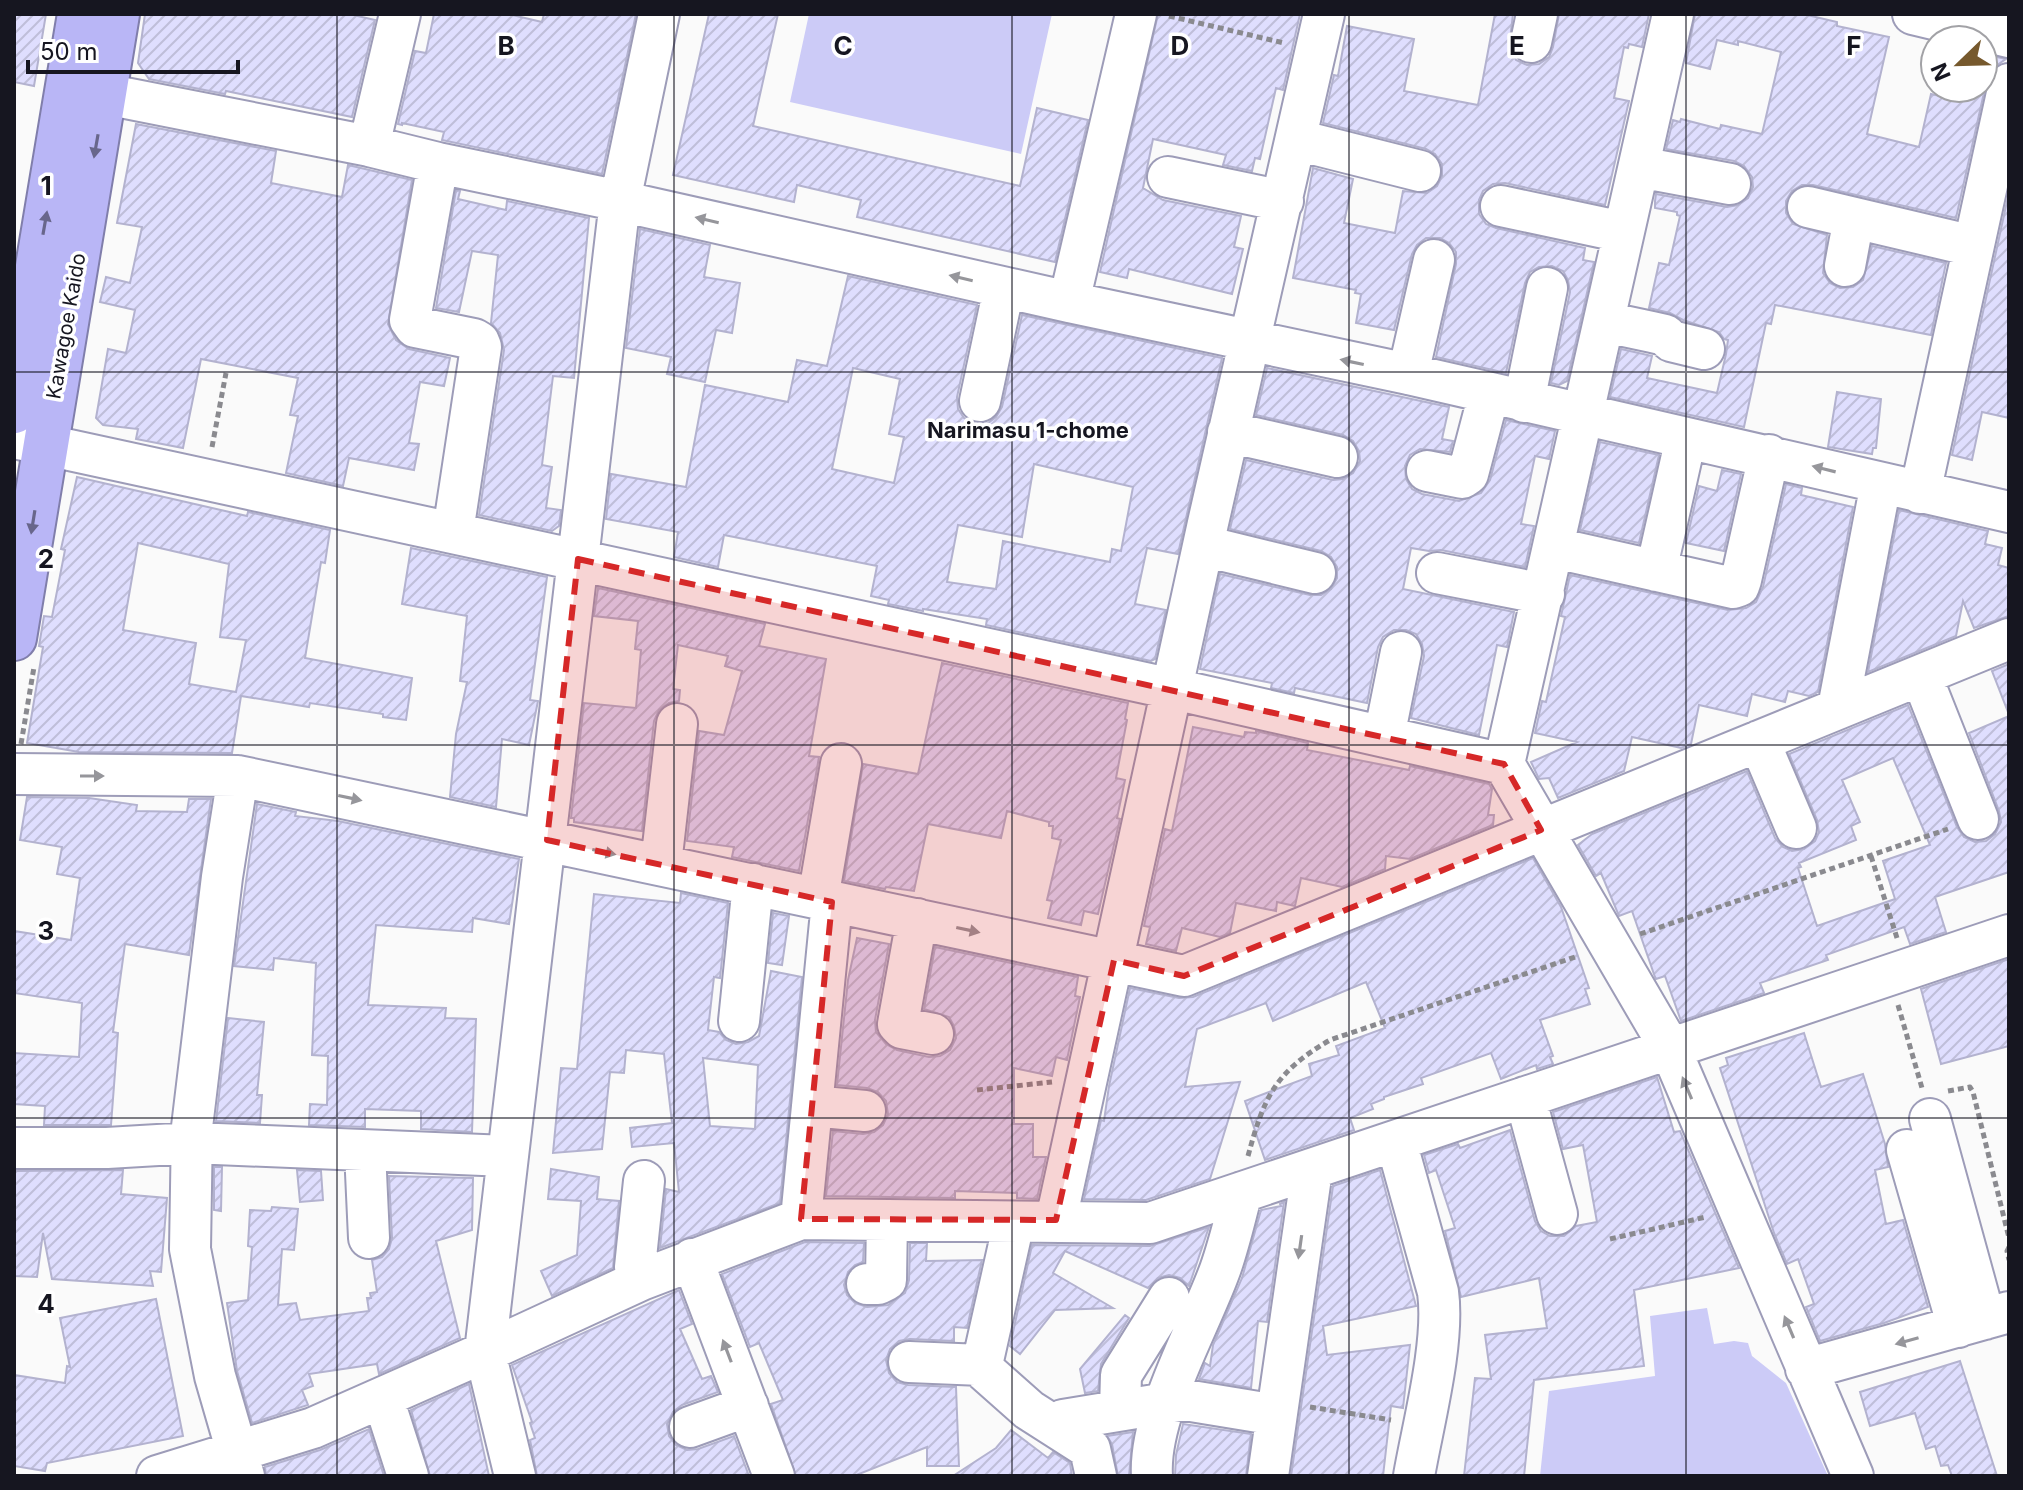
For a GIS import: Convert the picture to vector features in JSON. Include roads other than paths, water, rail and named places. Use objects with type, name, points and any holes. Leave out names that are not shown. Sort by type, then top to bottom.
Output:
[{"type":"highway","name":"Kawagoe Kaido","points":[[14,411],[24,278],[80,14]]},
{"type":"highway","name":"Kawagoe Kaido","points":[[14,638],[30,441],[105,94],[117,14]]},
{"type":"street","points":[[369,146],[400,14]]},
{"type":"street","points":[[515,1476],[485,1352],[620,201],[659,14]]},
{"type":"street","points":[[1673,14],[1504,764],[1670,1048],[1853,1476]]},
{"type":"street","points":[[1926,15],[2009,37]]},
{"type":"street","points":[[1069,302],[1136,16]]},
{"type":"street","points":[[1056,1220],[1228,432],[1320,32]]},
{"type":"street","points":[[1920,493],[1973,246],[2000,166],[2009,84]]},
{"type":"street","points":[[105,94],[369,146],[620,201],[1004,288],[1408,374],[2009,512]]},
{"type":"street","points":[[1297,140],[1420,171]]},
{"type":"street","points":[[438,163],[410,320],[415,327],[474,339],[481,347],[453,532]]},
{"type":"street","points":[[1639,167],[1730,184]]},
{"type":"street","points":[[1168,177],[1283,201]]},
{"type":"street","points":[[1501,206],[1623,232]]},
{"type":"street","points":[[1808,207],[1973,246]]},
{"type":"street","points":[[1845,266],[1854,218]]},
{"type":"street","points":[[1408,374],[1434,260]]},
{"type":"street","points":[[980,401],[1004,288]]},
{"type":"street","points":[[1427,471],[1462,478],[1468,474],[1506,398],[1547,288]]},
{"type":"street","points":[[1605,322],[1665,335],[1671,341],[1704,349]]},
{"type":"street","points":[[1228,432],[1337,457]]},
{"type":"street","points":[[1656,571],[1686,438]]},
{"type":"street","points":[[30,441],[1173,689],[1504,764]]},
{"type":"street","points":[[1555,548],[1733,588],[1739,586],[1769,455]]},
{"type":"street","points":[[1838,708],[1881,483]]},
{"type":"street","points":[[1204,546],[1315,573]]},
{"type":"street","points":[[1437,573],[1544,594]]},
{"type":"street","points":[[14,774],[238,776],[1184,976],[2009,639]]},
{"type":"street","points":[[1384,737],[1401,652]]},
{"type":"street","points":[[1921,675],[1978,819]]},
{"type":"street","points":[[661,864],[677,724]]},
{"type":"street","points":[[1759,741],[1796,828]]},
{"type":"street","points":[[801,1219],[812,1106],[825,900],[841,764]]},
{"type":"street","points":[[238,776],[218,908],[192,1127],[190,1249],[215,1376],[240,1464]]},
{"type":"street","points":[[739,1021],[753,884]]},
{"type":"street","points":[[917,919],[898,1024],[902,1028],[933,1034]]},
{"type":"street","points":[[157,1476],[240,1464],[641,1280],[801,1219],[1150,1223],[2009,935]]},
{"type":"street","points":[[1525,1097],[1557,1214]]},
{"type":"street","points":[[812,1106],[865,1111]]},
{"type":"street","points":[[1806,1369],[1984,1319],[1919,1134]]},
{"type":"street","points":[[1396,1141],[1439,1301],[1433,1372],[1414,1476]]},
{"type":"street","points":[[14,1148],[107,1148],[192,1143],[507,1156]]},
{"type":"street","points":[[365,1151],[369,1238]]},
{"type":"street","points":[[1268,1476],[1312,1170]]},
{"type":"street","points":[[641,1280],[635,1267],[644,1181]]},
{"type":"street","points":[[1152,1476],[1151,1458],[1166,1401],[1221,1268],[1242,1192]]},
{"type":"street","points":[[867,1284],[886,1280],[887,1220]]},
{"type":"street","points":[[1014,1222],[982,1365],[1029,1410],[1090,1449],[1096,1476]]},
{"type":"street","points":[[692,1259],[774,1476]]},
{"type":"street","points":[[1120,1410],[1121,1375],[1169,1298]]},
{"type":"street","points":[[909,1362],[982,1365]]},
{"type":"street","points":[[383,1398],[408,1476]]},
{"type":"street","points":[[1054,1426],[1063,1420],[1166,1401],[1277,1408]]},
{"type":"street","points":[[690,1427],[748,1406]]},
{"type":"district","name":"Narimasu 1-chome","points":[[1028,430]]}]
